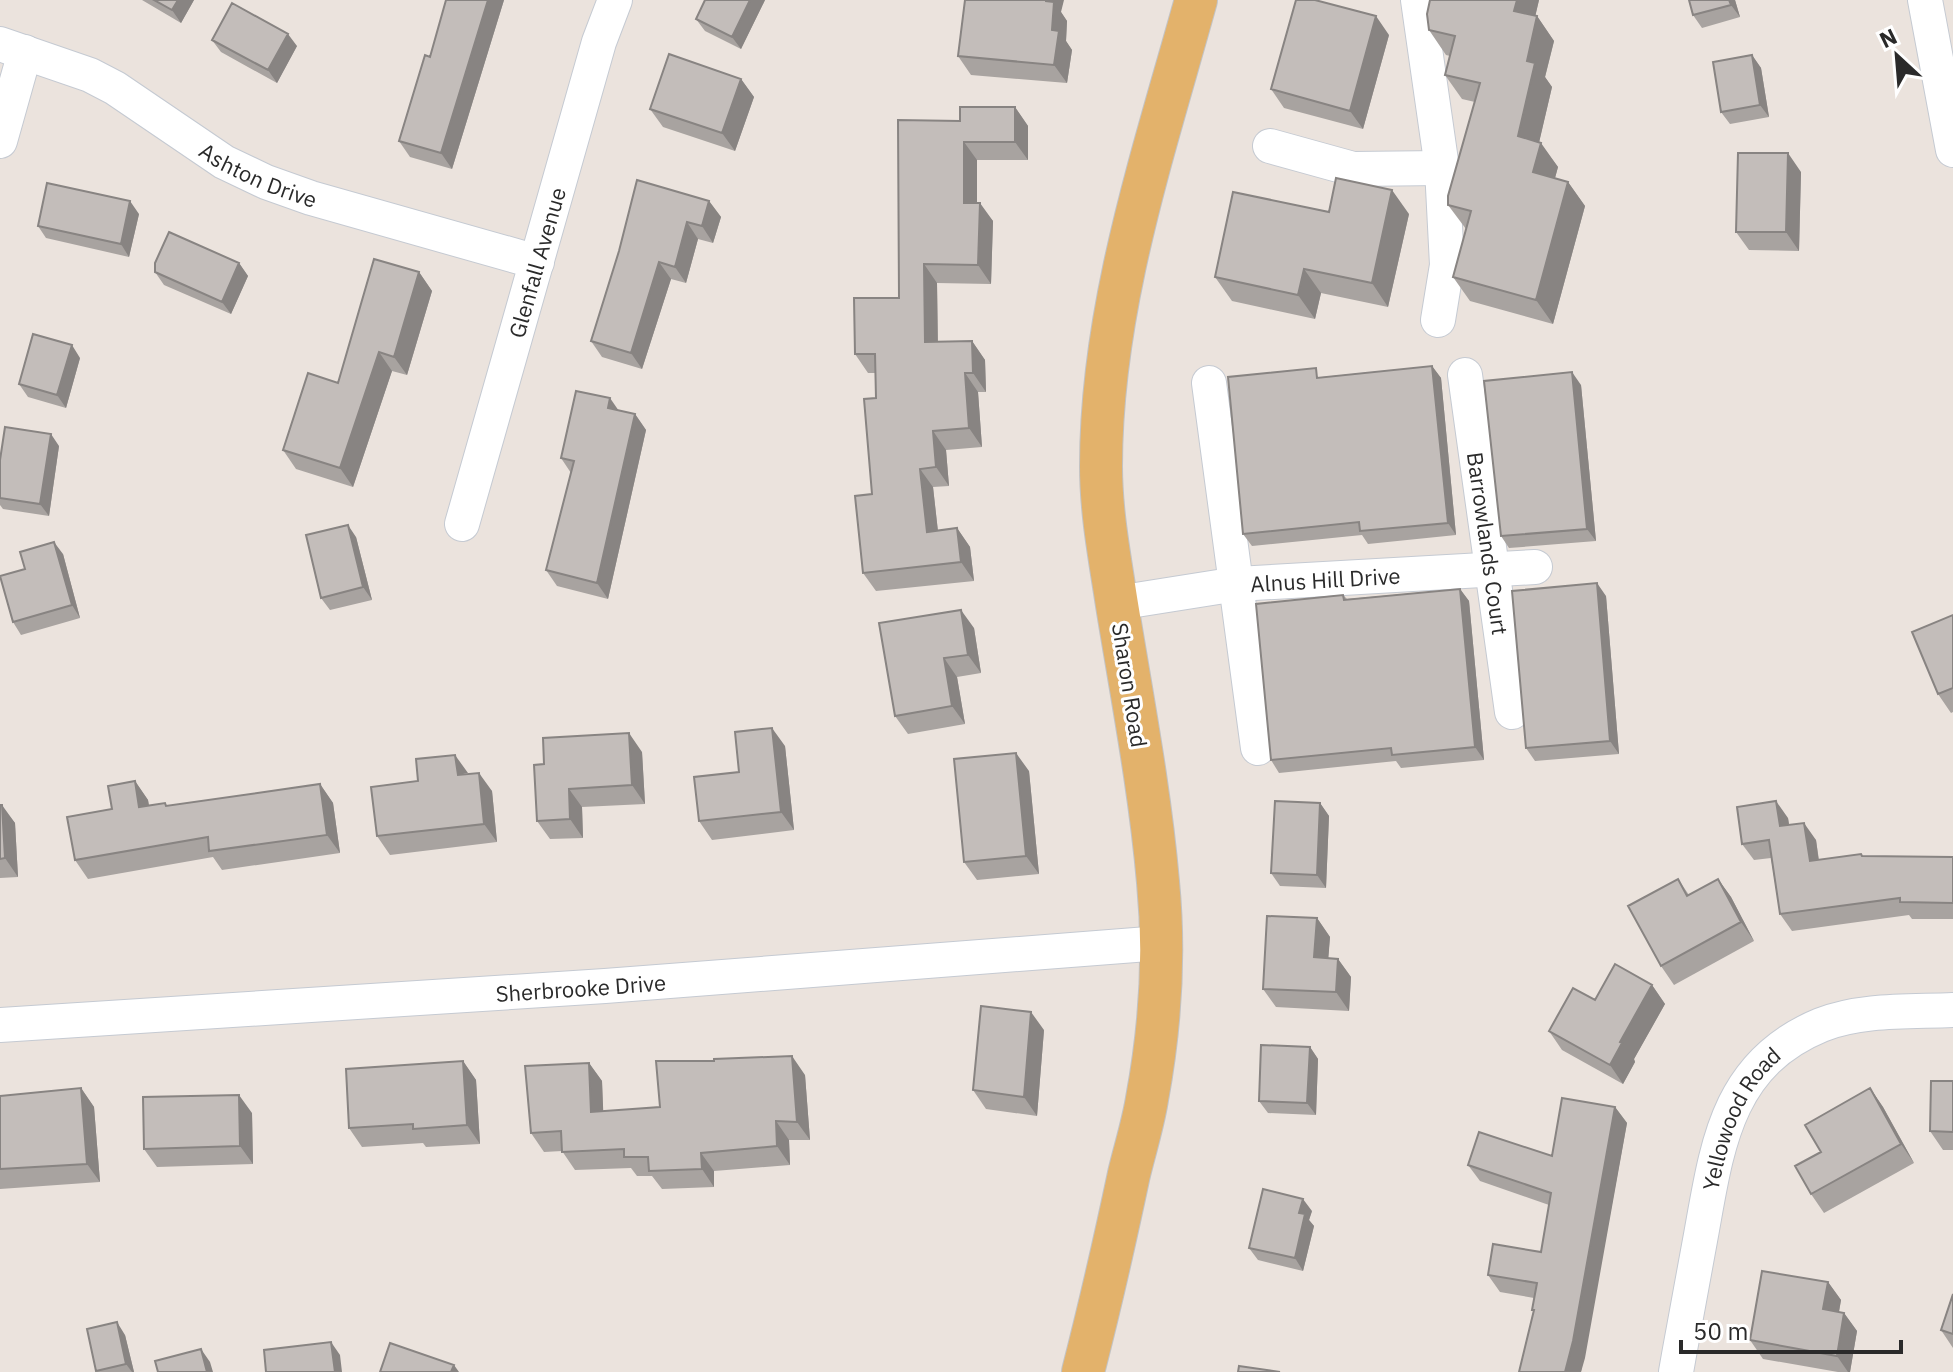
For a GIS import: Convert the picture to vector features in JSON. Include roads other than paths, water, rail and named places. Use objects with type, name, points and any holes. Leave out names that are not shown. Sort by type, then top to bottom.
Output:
[{"type":"main road","name":"Sharon Road","points":[[1083,1372],[1147,1099],[1157,1021],[1161,943],[1156,868],[1103,512],[1108,364],[1118,299],[1137,216],[1196,0]]},
{"type":"street","name":"Glenfall Avenue","points":[[462,524],[599,42],[615,0]]},
{"type":"street","points":[[1418,0],[1442,168],[1447,265],[1438,320]]},
{"type":"street","points":[[1925,0],[1953,150]]},
{"type":"street","name":"Ashton Drive","points":[[12,48],[90,75],[115,88],[224,162],[266,182],[325,202],[537,262]]},
{"type":"street","points":[[0,141],[12,48]]},
{"type":"street","points":[[1270,146],[1353,169],[1442,168]]},
{"type":"street","name":"Barrowlands Court","points":[[1465,375],[1512,712]]},
{"type":"street","points":[[1209,383],[1258,748]]},
{"type":"street","name":"Alnus Hill Drive","points":[[1117,603],[1237,584],[1535,567]]},
{"type":"street","name":"Sherbrooke Drive","points":[[0,1025],[605,986],[1161,943]]},
{"type":"street","name":"Yellowood Road","points":[[1676,1372],[1722,1131],[1744,1086],[1788,1042],[1822,1025],[1862,1015],[1953,1010]]}]
